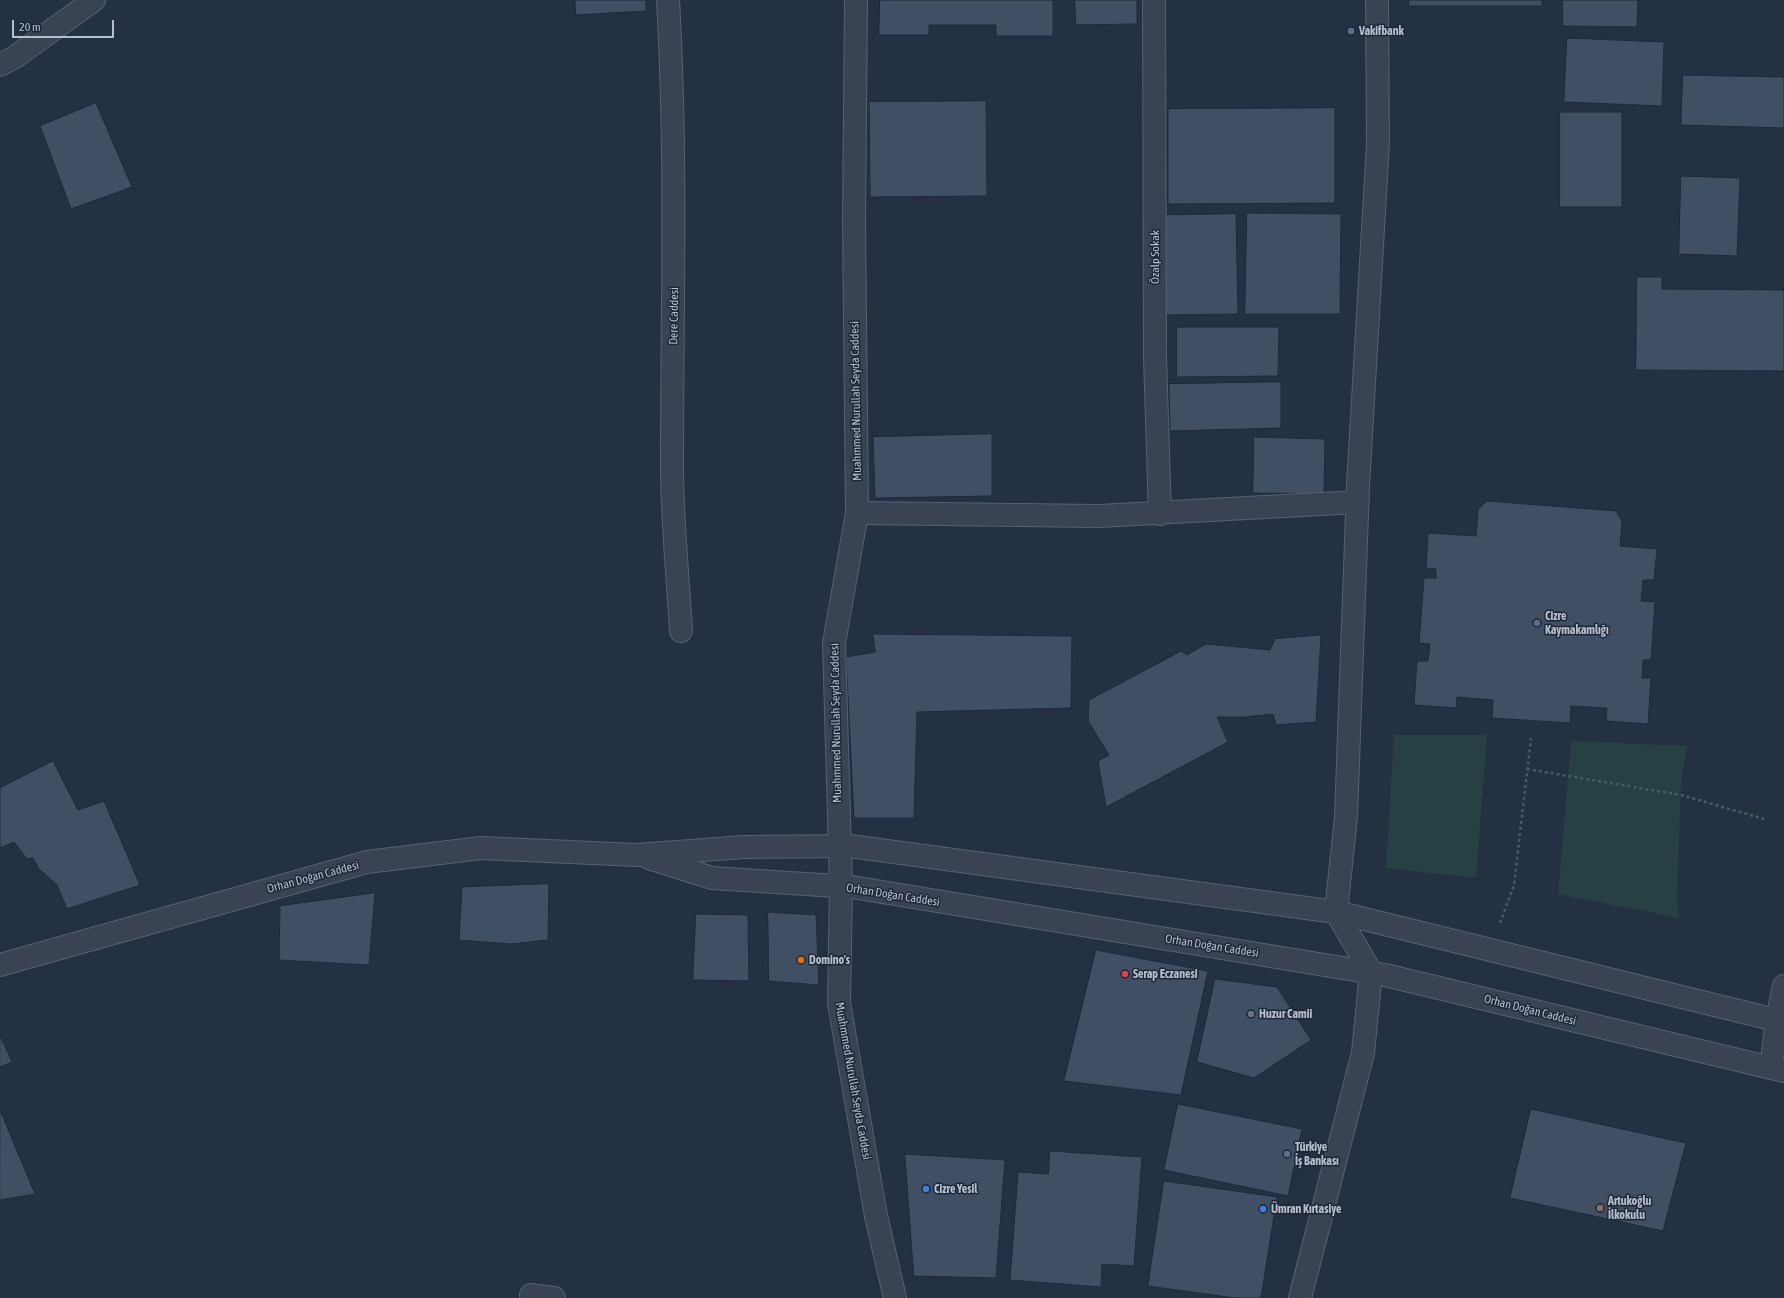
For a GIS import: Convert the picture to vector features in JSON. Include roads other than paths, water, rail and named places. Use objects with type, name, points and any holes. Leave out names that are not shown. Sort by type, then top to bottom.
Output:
[{"type":"street","points":[[0,65],[15,57],[94,0]]},
{"type":"street","name":"Dere Caddesi","points":[[668,0],[673,86],[674,288],[672,468],[680,631]]},
{"type":"street","name":"Muahmmed Nurullah Seyda Caddesi","points":[[856,0],[854,219],[857,513],[834,643],[840,886],[838,1003],[876,1216],[895,1298]]},
{"type":"street","name":"Özalp Sokak","points":[[1154,0],[1155,357],[1160,514]]},
{"type":"street","points":[[1300,1298],[1363,1053],[1371,972],[1336,912],[1346,817],[1358,502],[1378,143],[1377,0]]},
{"type":"street","points":[[857,513],[1099,516],[1160,514],[1358,502]]},
{"type":"street","name":"Orhan Doğan Caddesi","points":[[0,965],[367,862],[481,848],[636,855],[744,847],[850,846],[1336,912],[1780,1021]]},
{"type":"street","name":"Orhan Doğan Caddesi","points":[[636,855],[712,878],[840,886],[1371,972],[1778,1069]]},
{"type":"street","points":[[1778,1069],[1780,1021],[1784,986]]},
{"type":"street","points":[[531,1295],[554,1298]]},
{"type":"place","name":"Vakifbank","points":[[1351,31]]},
{"type":"place","name":"Cizre Kaymakamlığı","points":[[1537,623]]},
{"type":"place","name":"Domino's","points":[[801,960]]},
{"type":"place","name":"Serap Eczanesi","points":[[1125,974]]},
{"type":"place","name":"Huzur Camii","points":[[1251,1014]]},
{"type":"place","name":"Türkiye İş Bankası","points":[[1287,1154]]},
{"type":"place","name":"Cizre Yesil","points":[[926,1189]]},
{"type":"place","name":"Artukoğlu İlkokulu","points":[[1600,1208]]},
{"type":"place","name":"Ümran Kırtasiye","points":[[1263,1209]]}]
